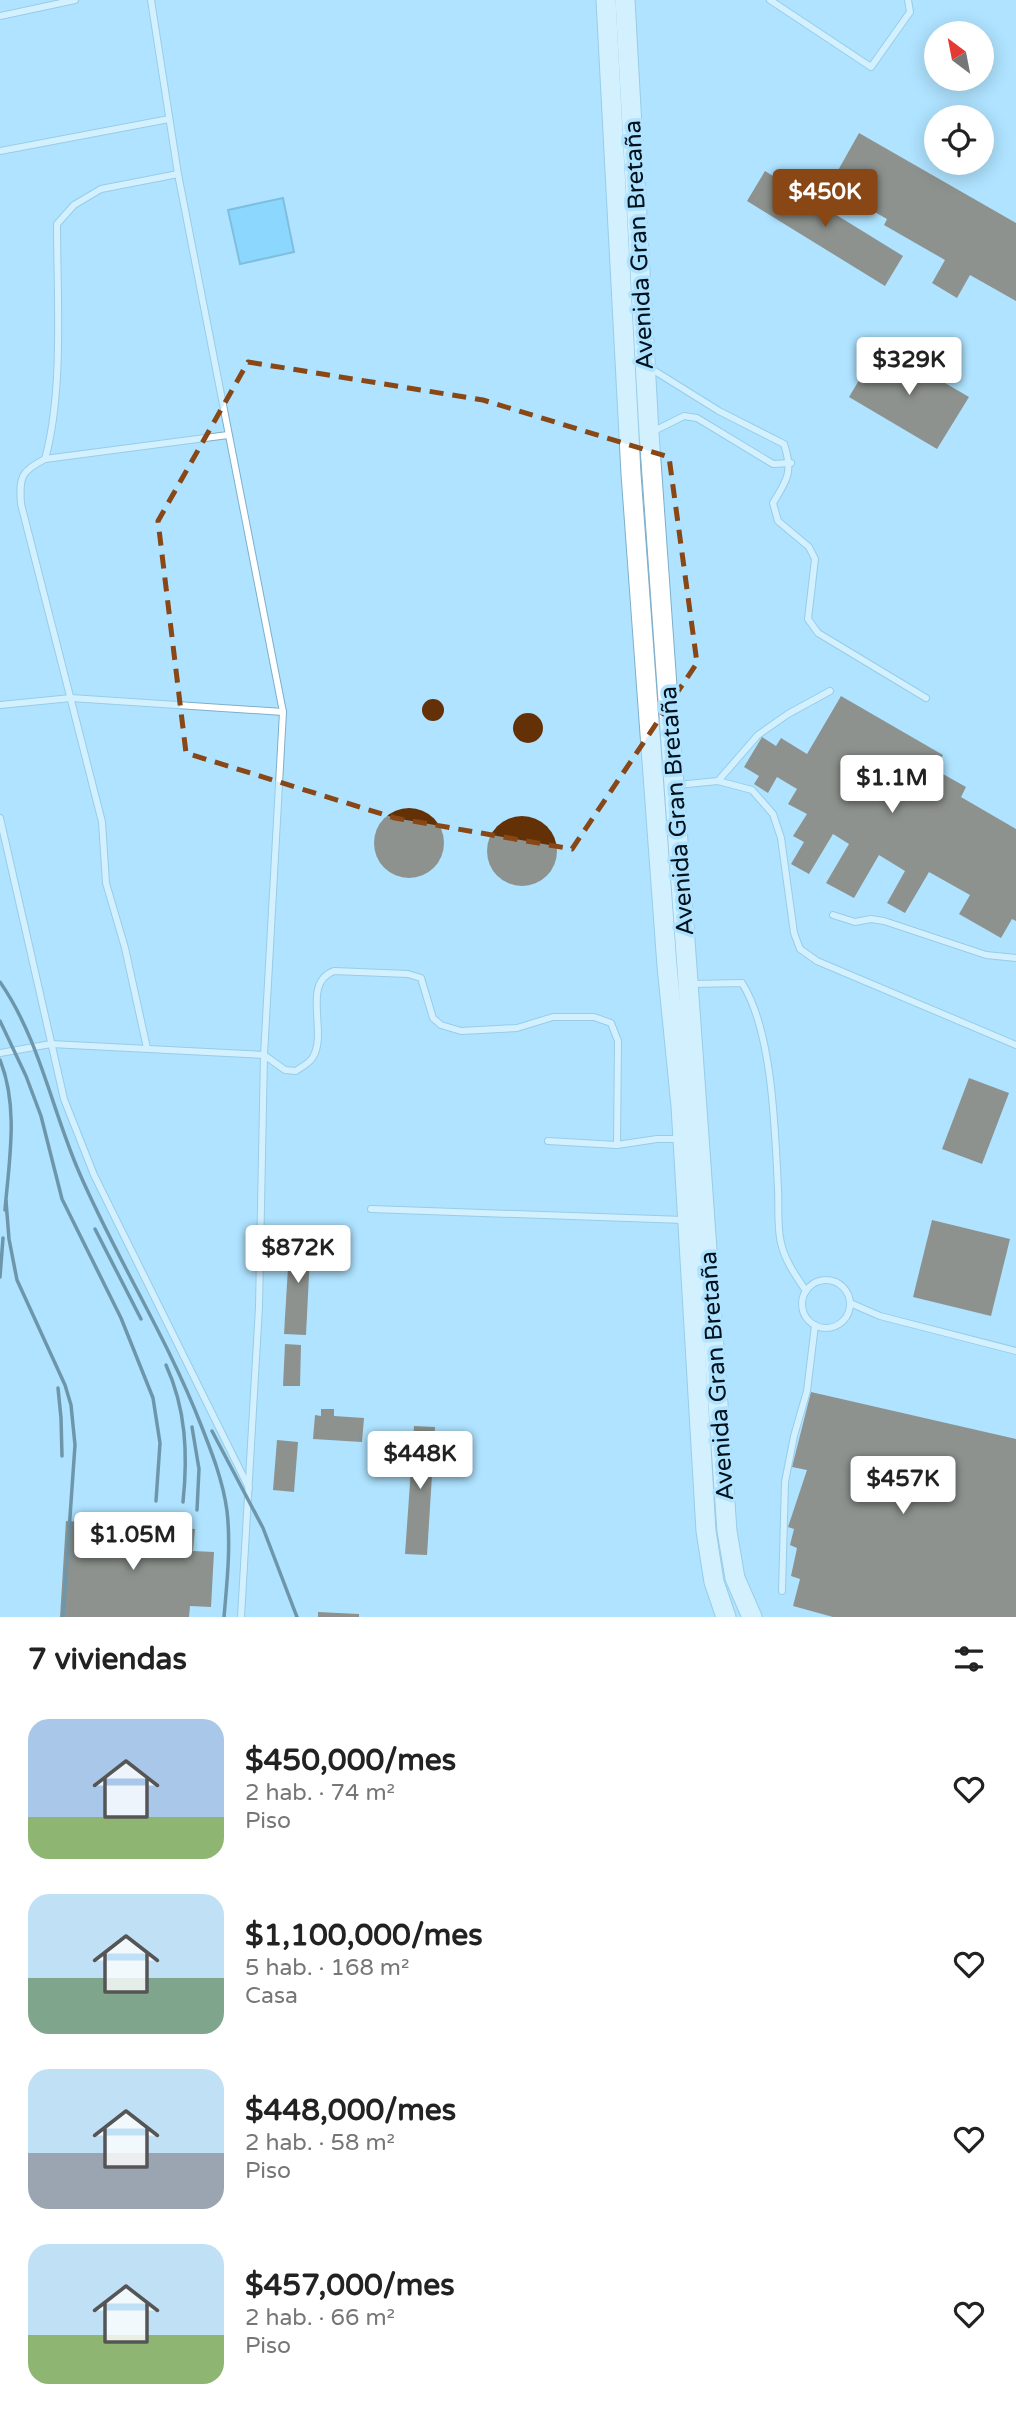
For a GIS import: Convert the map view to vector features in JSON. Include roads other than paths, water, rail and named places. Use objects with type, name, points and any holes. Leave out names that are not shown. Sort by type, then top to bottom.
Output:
[{"type":"main road","name":"Avenida Gran Bretaña","points":[[606,0],[631,474],[667,967],[684,1139],[695,1377],[707,1548],[714,1582],[726,1617]]},
{"type":"main road","name":"Avenida Gran Bretaña","points":[[625,0],[649,433],[727,1531],[736,1578],[752,1617]]},
{"type":"lane","points":[[39,0],[40,8]]},
{"type":"lane","points":[[0,16],[75,0]]},
{"type":"lane","points":[[151,0],[178,174],[283,712],[264,1055],[259,1307],[241,1617]]},
{"type":"lane","points":[[770,0],[871,67],[910,12],[908,0]]},
{"type":"lane","points":[[0,150],[169,120]]},
{"type":"lane","points":[[45,459],[50,439],[56,375],[57,224],[74,205],[102,189],[178,174]]},
{"type":"lane","points":[[645,365],[719,411],[784,444],[791,463],[785,485],[773,503],[778,521],[808,547],[815,559],[808,619],[818,633],[926,698]]},
{"type":"lane","points":[[715,428],[719,411]]},
{"type":"lane","points":[[649,433],[684,416],[698,418],[773,464],[791,463]]},
{"type":"lane","points":[[147,1048],[125,948],[106,883],[102,822],[20,503],[20,483],[28,468],[45,459],[228,435]]},
{"type":"lane","points":[[718,781],[758,735],[788,714],[830,691]]},
{"type":"lane","points":[[0,705],[71,698],[283,712]]},
{"type":"lane","points":[[676,785],[718,781],[752,790],[773,814],[781,838],[794,933],[800,949],[817,961],[1016,1045]]},
{"type":"lane","points":[[0,818],[64,1099],[94,1175],[250,1489]]},
{"type":"lane","points":[[833,915],[855,922],[872,919],[884,921],[986,955],[1016,958]]},
{"type":"lane","points":[[0,1053],[51,1044],[264,1055],[285,1070],[296,1071],[313,1059],[317,1048],[318,984],[325,974],[334,971],[408,974],[421,978],[433,1018],[441,1025],[461,1031],[517,1028],[553,1017],[594,1017],[611,1023],[618,1041],[617,1145]]},
{"type":"lane","points":[[690,984],[742,983],[750,995],[763,1041],[775,1123],[781,1243],[791,1269],[806,1291]]},
{"type":"lane","points":[[548,1141],[617,1145],[657,1139],[684,1139]]},
{"type":"lane","points":[[371,1209],[689,1221]]},
{"type":"lane","points":[[823,1280],[842,1286],[850,1303],[843,1321],[834,1327],[815,1325],[807,1319],[803,1310],[806,1291],[823,1280]]},
{"type":"lane","points":[[850,1303],[880,1316],[1016,1351]]},
{"type":"lane","points":[[782,1591],[785,1482],[807,1391],[815,1325]]},
{"type":"water","points":[[283,198],[294,252],[240,264],[228,210]]},
{"type":"railway","points":[[0,982],[35,1050],[69,1148],[93,1204],[173,1360],[213,1457],[223,1489],[228,1524],[224,1617]]},
{"type":"railway","points":[[0,1021],[41,1116],[62,1199],[121,1318],[153,1398],[160,1443],[156,1501]]},
{"type":"railway","points":[[0,1060],[6,1078],[11,1115],[5,1210]]},
{"type":"railway","points":[[6,1201],[9,1239],[17,1280],[65,1385],[71,1405],[75,1445],[63,1617]]},
{"type":"railway","points":[[95,1229],[141,1319]]},
{"type":"railway","points":[[0,1277],[3,1238]]},
{"type":"railway","points":[[166,1365],[178,1398],[184,1432],[183,1502]]},
{"type":"railway","points":[[58,1388],[62,1456]]},
{"type":"railway","points":[[192,1427],[199,1469],[197,1510]]},
{"type":"railway","points":[[212,1431],[263,1528],[297,1617]]}]
